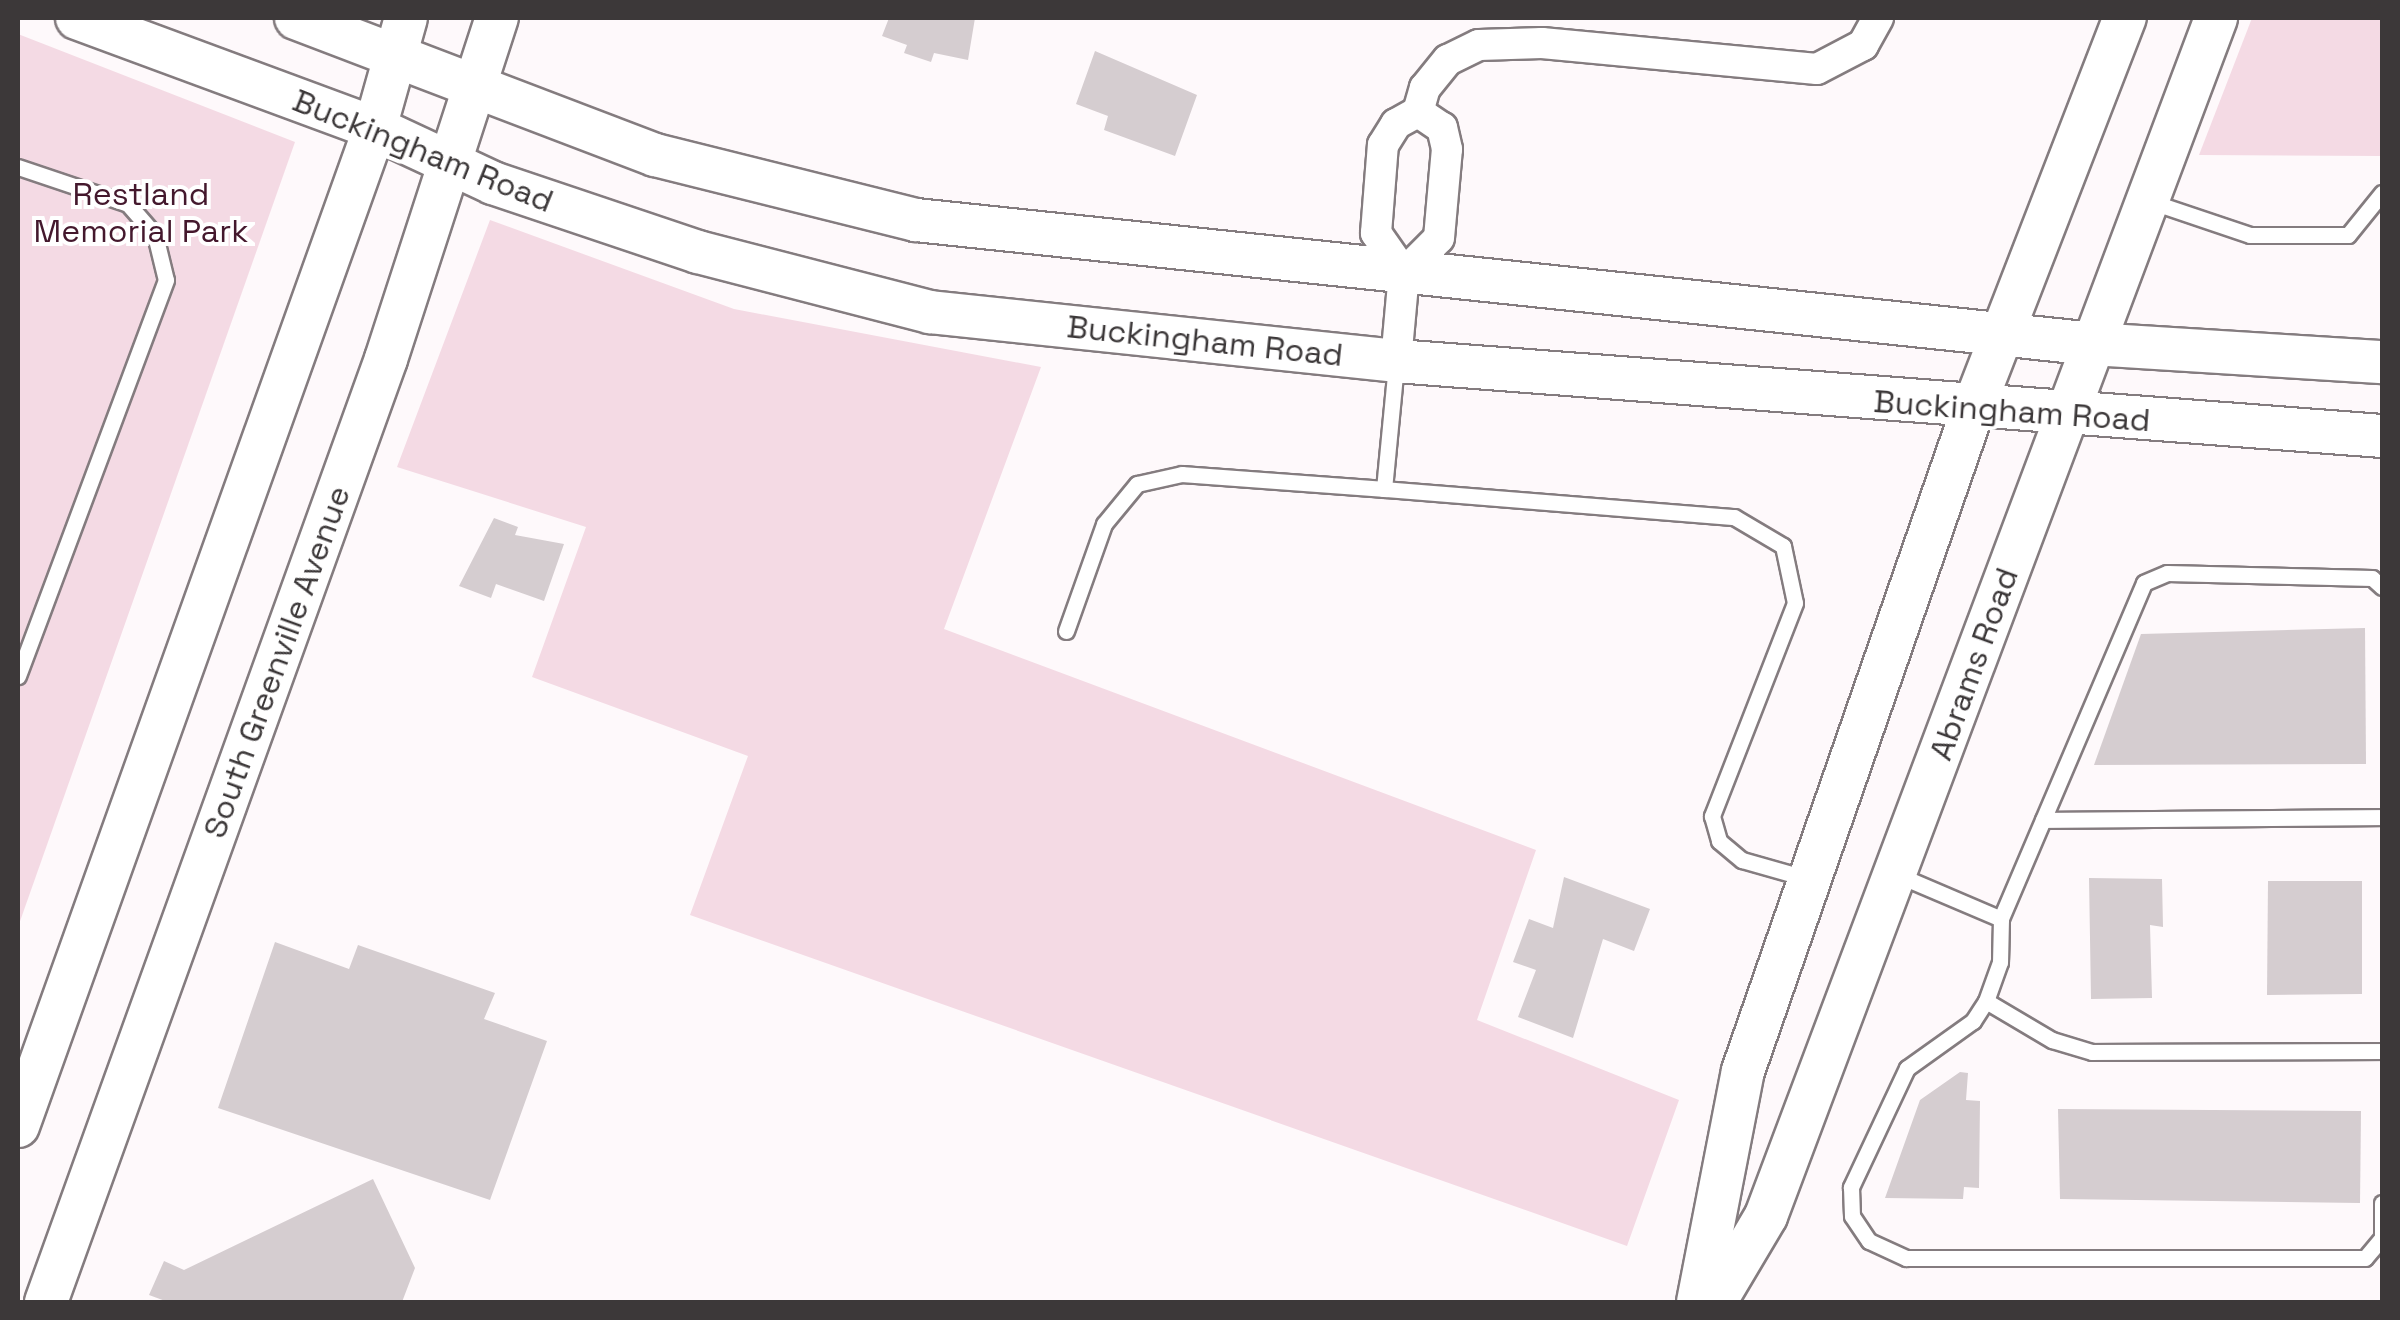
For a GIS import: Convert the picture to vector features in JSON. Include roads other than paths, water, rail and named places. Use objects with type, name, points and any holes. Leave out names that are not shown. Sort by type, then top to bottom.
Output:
[{"type":"main road","name":"Buckingham Road","points":[[77,18],[375,128],[448,164],[698,252],[930,312],[1396,360],[1973,410],[2382,436]]},
{"type":"main road","points":[[296,18],[402,37],[474,88],[655,155],[880,213],[1404,273],[2093,344],[2382,362]]},
{"type":"main road","name":"South Greenville Avenue","points":[[46,1302],[386,359],[497,18]]},
{"type":"main road","points":[[1698,1302],[1743,1071],[1973,410],[2125,18]]},
{"type":"main road","name":"Abrams Road","points":[[1715,1302],[1766,1216],[2216,18]]},
{"type":"main road","points":[[18,1126],[375,128],[402,37]]},
{"type":"street","points":[[1404,273],[1376,233],[1383,145],[1396,124],[1418,112],[1425,88],[1448,60],[1478,45],[1543,30],[1787,71],[1844,60],[1864,45],[1878,18]]},
{"type":"street","points":[[1396,360],[1404,273],[1439,238],[1445,167],[1442,128],[1418,112]]},
{"type":"lane","points":[[18,167],[128,204],[155,235],[166,280],[18,676]]},
{"type":"lane","points":[[2149,200],[2172,215],[2250,235],[2348,235],[2382,193]]},
{"type":"lane","points":[[1384,489],[1396,360]]},
{"type":"lane","points":[[1066,631],[1104,524],[1137,484],[1182,474],[1734,517],[1783,546],[1795,603],[1712,816],[1718,841],[1742,860],[1809,880]]},
{"type":"lane","points":[[2382,587],[2372,578],[2167,573],[2144,583],[2001,919],[2000,962],[1986,1001],[1973,1021],[1907,1068],[1858,1161],[1852,1216],[1869,1241],[1906,1258],[2364,1258],[2382,1238],[2382,1203]]},
{"type":"lane","points":[[2043,820],[2382,817]]},
{"type":"lane","points":[[1894,874],[2001,919]]},
{"type":"lane","points":[[1986,1001],[2052,1040],[2092,1052],[2382,1051]]},
{"type":"park label","name":"Restland Memorial Park","points":[[141,214]]}]
